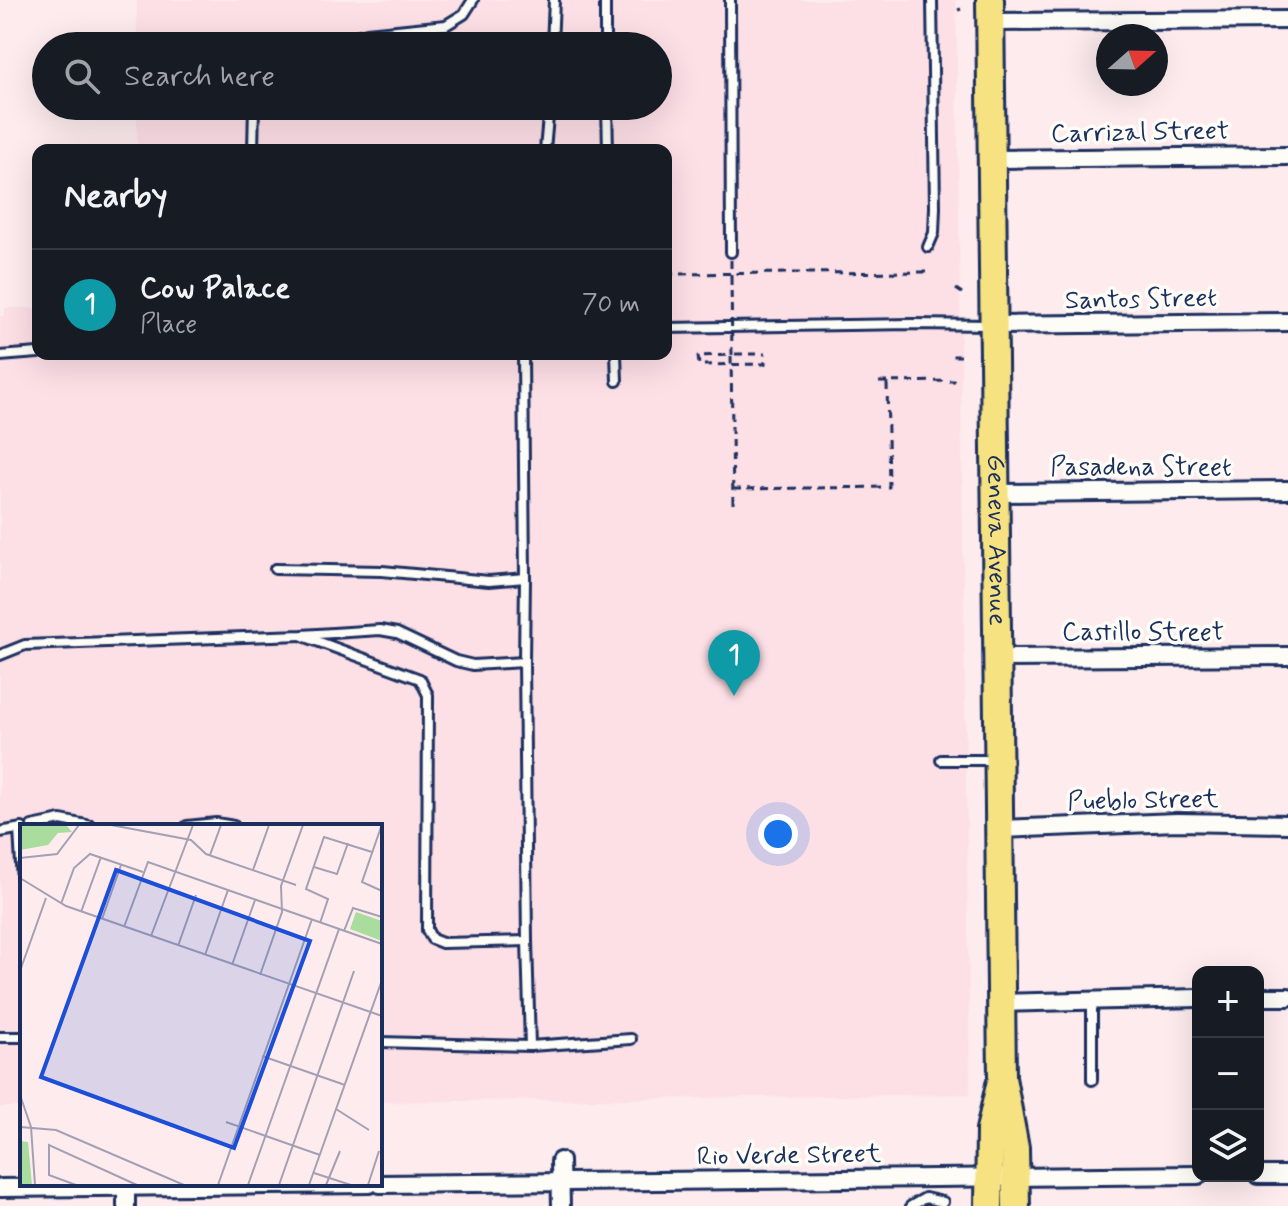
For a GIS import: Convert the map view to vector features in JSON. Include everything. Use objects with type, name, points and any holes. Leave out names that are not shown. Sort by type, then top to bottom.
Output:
[{"type":"main road","name":"Geneva Avenue","points":[[990,11],[1002,1078],[1013,1125],[1016,1206]]},
{"type":"main road","name":"Geneva Avenue","points":[[989,1206],[990,1130],[1002,1078]]},
{"type":"street","points":[[990,11],[1288,20]]},
{"type":"street","name":"Carrizal Street","points":[[992,159],[1288,156]]},
{"type":"street","name":"Santos Street","points":[[994,325],[1288,322]]},
{"type":"street","name":"Pasadena Street","points":[[995,493],[1288,490]]},
{"type":"street","name":"Castillo Street","points":[[997,658],[1288,656]]},
{"type":"street","name":"Pueblo Street","points":[[999,829],[1177,822],[1288,824]]},
{"type":"street","points":[[1264,997],[1288,997]]},
{"type":"street","points":[[1001,1003],[1192,998]]},
{"type":"street","points":[[560,1161],[561,1206]]},
{"type":"street","name":"Rio Verde Street","points":[[382,1184],[1192,1175]]},
{"type":"street","points":[[1264,1175],[1288,1175]]},
{"type":"street","points":[[0,1188],[84,1186]]},
{"type":"lane","points":[[377,32],[446,25],[464,14],[473,0]]},
{"type":"lane","points":[[553,32],[554,0]]},
{"type":"lane","points":[[605,0],[605,32]]},
{"type":"lane","points":[[730,0],[731,252]]},
{"type":"lane","points":[[928,247],[934,233],[935,207],[932,0]]},
{"type":"lane","points":[[253,144],[254,120]]},
{"type":"lane","points":[[546,144],[548,120]]},
{"type":"lane","points":[[607,120],[608,144]]},
{"type":"lane","points":[[672,328],[994,325]]},
{"type":"lane","points":[[0,356],[32,353]]},
{"type":"lane","points":[[523,360],[530,1046]]},
{"type":"lane","points":[[616,360],[617,381]]},
{"type":"lane","points":[[275,569],[382,571],[489,581],[525,578]]},
{"type":"lane","points":[[0,655],[25,645],[380,630],[397,633],[456,661],[473,665],[524,662]]},
{"type":"lane","points":[[302,635],[420,679],[428,695],[427,930],[432,939],[442,943],[527,941]]},
{"type":"lane","points":[[941,760],[998,760]]},
{"type":"lane","points":[[42,824],[61,820],[82,824]]},
{"type":"lane","points":[[0,832],[20,828]]},
{"type":"lane","points":[[1092,1000],[1092,1080]]},
{"type":"lane","points":[[382,1042],[530,1046],[631,1039]]},
{"type":"lane","points":[[911,1206],[925,1198],[943,1202]]},
{"type":"path","points":[[731,252],[731,275],[732,355],[698,356],[699,365],[765,364],[765,354],[731,354],[733,489],[733,504]]},
{"type":"path","points":[[672,274],[932,272]]},
{"type":"path","points":[[956,289],[962,293]]},
{"type":"path","points":[[953,356],[964,356]]},
{"type":"path","points":[[879,382],[955,381]]},
{"type":"path","points":[[733,489],[889,487],[887,382]]},
{"type":"shaded area","points":[[137,0],[956,0],[970,1094],[382,1102],[382,824],[20,824],[20,1107],[0,1107],[0,316],[5,316],[5,308],[32,308],[32,360],[672,360],[672,144],[137,144],[137,120],[672,120],[672,32],[137,32]]},
{"type":"place","name":"Cow Palace","points":[[734,696]]}]
